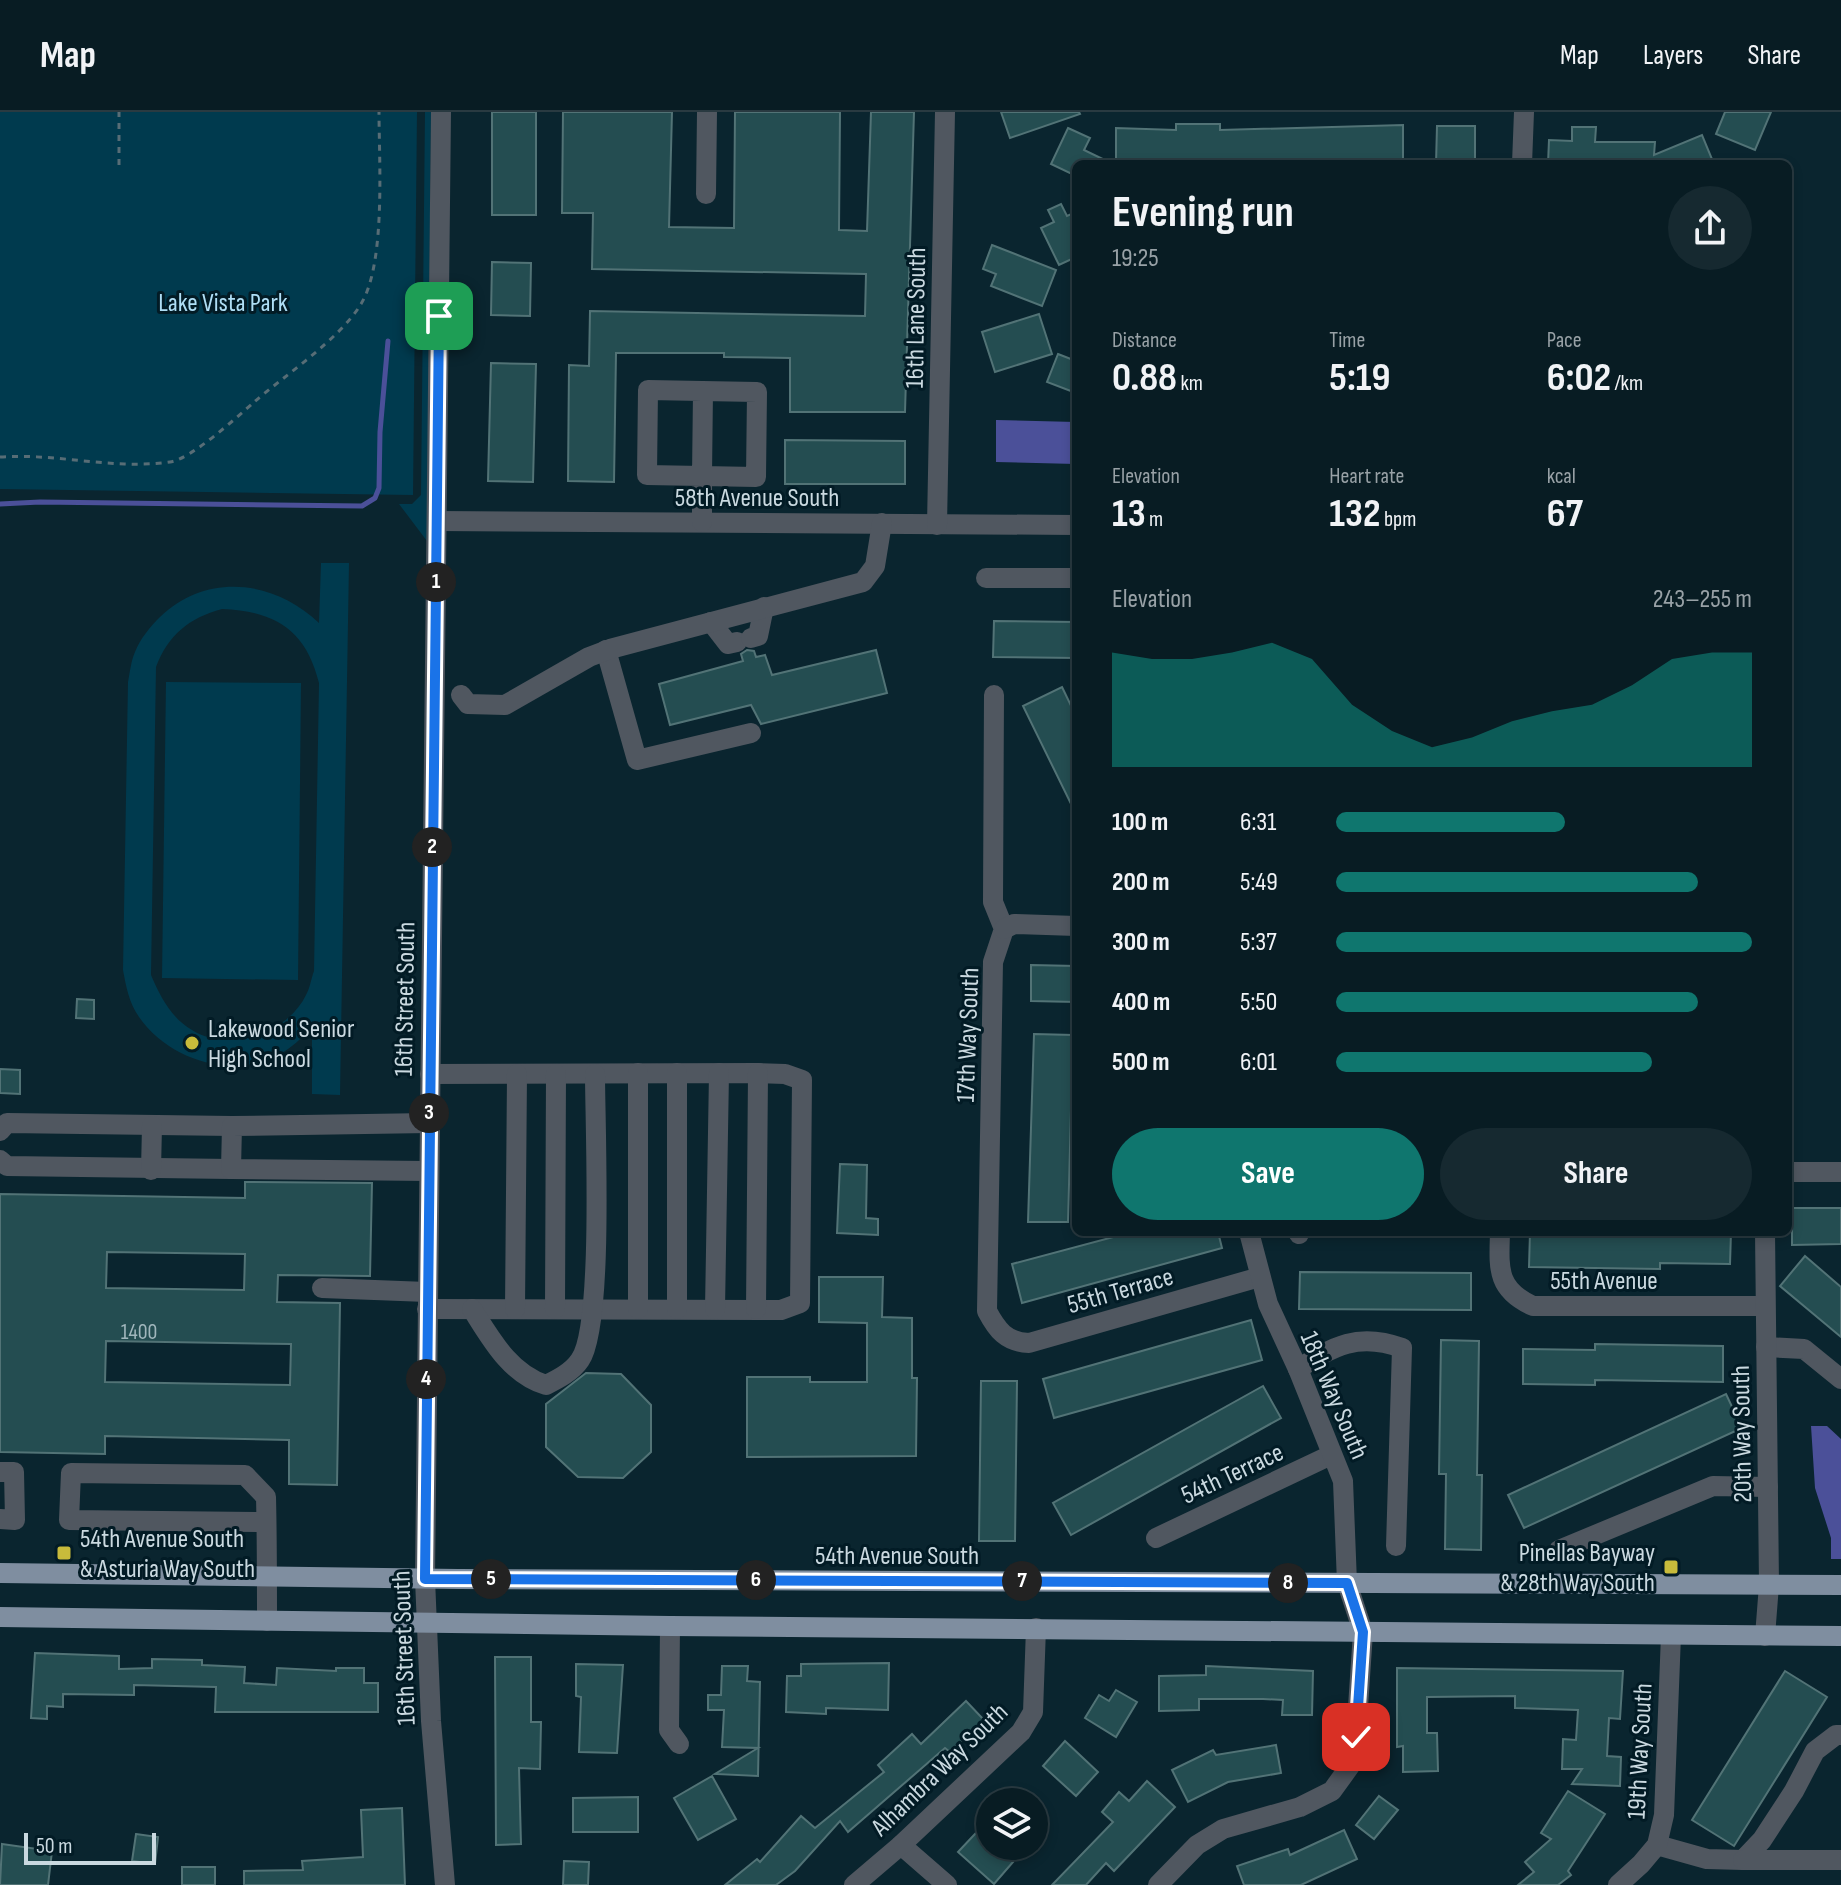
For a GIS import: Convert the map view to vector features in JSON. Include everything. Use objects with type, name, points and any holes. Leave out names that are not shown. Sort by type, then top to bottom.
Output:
[{"type":"main road","name":"54th Avenue South","points":[[0,1573],[425,1579],[1841,1585]]},
{"type":"main road","points":[[0,1617],[1841,1636]]},
{"type":"street","name":"16th Street South","points":[[441,112],[425,1579],[445,1885]]},
{"type":"street","points":[[706,194],[707,112]]},
{"type":"street","name":"16th Lane South","points":[[937,525],[945,112]]},
{"type":"street","points":[[1522,160],[1524,112]]},
{"type":"street","points":[[648,390],[757,392],[756,477],[702,476],[647,475],[648,390]]},
{"type":"street","points":[[702,522],[703,391]]},
{"type":"street","name":"58th Avenue South","points":[[437,521],[1072,525]]},
{"type":"street","points":[[433,694],[461,695],[468,704],[505,705],[516,696],[606,650],[863,582],[875,566],[882,523]]},
{"type":"street","points":[[986,578],[1072,578]]},
{"type":"street","points":[[711,622],[728,644],[744,640],[758,636],[764,607]]},
{"type":"street","points":[[606,650],[637,760],[751,733]]},
{"type":"street","points":[[994,695],[993,902],[1004,929],[1014,924],[1072,926]]},
{"type":"street","name":"17th Way South","points":[[997,1330],[987,1311],[993,962],[1004,929]]},
{"type":"street","points":[[638,1073],[638,1309]]},
{"type":"street","points":[[677,1073],[677,1309]]},
{"type":"street","points":[[715,1309],[719,1073]]},
{"type":"street","points":[[322,1288],[427,1300],[472,1309],[781,1310],[800,1303],[802,1080],[785,1074],[758,1073],[430,1074]]},
{"type":"street","points":[[756,1309],[758,1073]]},
{"type":"street","points":[[515,1309],[517,1074]]},
{"type":"street","points":[[555,1309],[556,1074]]},
{"type":"street","points":[[472,1309],[496,1347],[528,1379],[546,1385],[563,1377],[581,1359],[594,1309],[595,1074]]},
{"type":"street","points":[[0,1131],[7,1123],[232,1126],[429,1123]]},
{"type":"street","points":[[151,1170],[152,1126]]},
{"type":"street","points":[[231,1169],[232,1126]]},
{"type":"street","points":[[0,1160],[7,1166],[151,1170],[428,1171]]},
{"type":"street","points":[[1792,1172],[1841,1172]]},
{"type":"street","name":"18th Way South","points":[[1250,1236],[1268,1304],[1343,1481],[1347,1583],[1363,1632]]},
{"type":"street","name":"55th Avenue","points":[[1500,1236],[1499,1267],[1504,1283],[1515,1298],[1533,1306],[1764,1306]]},
{"type":"street","name":"20th Way South","points":[[1765,1236],[1769,1585],[1765,1636]]},
{"type":"street","name":"55th Terrace","points":[[997,1330],[1015,1343],[1029,1343],[1260,1277]]},
{"type":"street","points":[[1298,1369],[1337,1345],[1378,1342],[1402,1348],[1396,1546]]},
{"type":"street","points":[[1766,1347],[1804,1349],[1841,1379]]},
{"type":"street","name":"54th Terrace","points":[[1156,1538],[1331,1455]]},
{"type":"street","points":[[0,1472],[14,1472],[15,1520],[0,1519]]},
{"type":"street","points":[[266,1522],[69,1520],[71,1473],[245,1475],[266,1497],[267,1621]]},
{"type":"street","points":[[1559,1550],[1713,1486],[1768,1487]]},
{"type":"street","points":[[670,1626],[669,1730],[679,1744]]},
{"type":"street","name":"Alhambra Way South","points":[[854,1885],[1021,1732],[1033,1712],[1036,1628]]},
{"type":"street","points":[[1158,1885],[1197,1845],[1223,1829],[1300,1807],[1332,1791],[1350,1766],[1353,1752],[1363,1632]]},
{"type":"street","name":"19th Way South","points":[[1618,1885],[1657,1845],[1664,1815],[1671,1635]]},
{"type":"street","points":[[1743,1860],[1762,1840],[1815,1751],[1836,1735],[1841,1735]]},
{"type":"street","points":[[901,1845],[947,1885]]},
{"type":"street","points":[[1657,1845],[1707,1859],[1841,1860]]},
{"type":"path","points":[[119,112],[119,165]]},
{"type":"path","points":[[0,457],[38,455],[120,464],[174,462],[222,431],[328,340],[362,304],[376,254],[379,112]]},
{"type":"green space","name":"Lake Vista Park","points":[[0,112],[417,112],[413,495],[0,489]]},
{"type":"green space","points":[[425,112],[431,112],[427,541],[399,504],[412,504],[421,495]]},
{"type":"green space","points":[[321,563],[349,563],[340,1095],[312,1094],[312,1028],[288,1049],[259,1062],[221,1065],[202,1061],[184,1054],[152,1032],[133,1006],[123,970],[128,682],[132,659],[140,642],[160,617],[178,603],[198,593],[219,588],[261,590],[282,598],[319,623]],"holes":[[[222,609],[273,619],[297,637],[306,649],[319,683],[314,971],[306,995],[285,1020],[256,1036],[223,1040],[207,1037],[178,1019],[162,998],[151,975],[156,667],[173,637],[199,617]]]},
{"type":"green space","points":[[166,682],[301,683],[298,980],[162,978]]},
{"type":"shaded area","points":[[996,420],[1072,422],[1072,464],[996,462]]},
{"type":"shaded area","points":[[1811,1426],[1827,1426],[1841,1439],[1841,1559],[1831,1559],[1831,1538],[1815,1488]]},
{"type":"building","points":[[492,112],[536,112],[536,215],[492,215]]},
{"type":"building","points":[[563,112],[672,112],[669,227],[734,228],[735,112],[840,112],[839,230],[867,231],[871,112],[914,112],[905,412],[790,412],[790,358],[724,357],[724,353],[616,353],[614,482],[568,481],[569,365],[589,366],[590,311],[865,316],[866,274],[592,269],[593,213],[562,213]]},
{"type":"building","points":[[1001,112],[1079,112],[1080,114],[1010,138]]},
{"type":"building","points":[[1725,112],[1771,112],[1755,150],[1716,134]]},
{"type":"building","points":[[1176,124],[1220,124],[1220,130],[1403,125],[1403,160],[1116,160],[1116,128],[1176,130]]},
{"type":"building","points":[[1437,126],[1475,126],[1475,160],[1436,160]]},
{"type":"building","points":[[1572,127],[1596,127],[1595,142],[1655,142],[1654,155],[1702,135],[1712,160],[1548,160],[1549,140],[1572,141]]},
{"type":"building","points":[[1068,128],[1090,138],[1084,150],[1105,160],[1072,160],[1072,174],[1051,164]]},
{"type":"building","points":[[1061,204],[1067,216],[1072,214],[1072,259],[1059,265],[1041,228],[1054,222],[1048,210]]},
{"type":"building","points":[[992,245],[1056,270],[1042,306],[991,286],[996,274],[983,269]]},
{"type":"building","points":[[492,262],[531,263],[530,316],[491,315]]},
{"type":"building","points":[[1039,314],[1052,354],[995,372],[982,332]]},
{"type":"building","points":[[1058,354],[1072,359],[1072,391],[1047,382]]},
{"type":"building","points":[[491,363],[536,364],[533,482],[488,481]]},
{"type":"building","points":[[785,440],[905,441],[905,484],[785,484]]},
{"type":"building","points":[[994,621],[1072,622],[1072,658],[993,657]]},
{"type":"building","points":[[747,650],[754,651],[756,657],[765,655],[772,675],[876,650],[887,693],[761,724],[751,705],[670,725],[659,684],[743,661],[741,654]]},
{"type":"building","points":[[1062,687],[1072,708],[1072,806],[1023,706]]},
{"type":"building","points":[[1031,965],[1072,966],[1072,1002],[1031,1001]]},
{"type":"building","points":[[77,999],[94,1000],[94,1019],[76,1018]]},
{"type":"building","points":[[1034,1034],[1072,1035],[1068,1222],[1028,1222]]},
{"type":"building","points":[[0,1069],[20,1070],[20,1094],[0,1093]]},
{"type":"building","points":[[840,1164],[867,1165],[866,1218],[878,1219],[878,1235],[837,1233]]},
{"type":"building","points":[[245,1182],[372,1183],[370,1276],[278,1275],[277,1302],[340,1303],[337,1485],[289,1484],[289,1440],[105,1436],[105,1454],[0,1452],[0,1194],[245,1198]],"holes":[[[107,1252],[245,1254],[244,1290],[106,1288]],[[106,1341],[291,1344],[290,1385],[105,1382]]]},
{"type":"building","points":[[1792,1208],[1841,1208],[1841,1244],[1792,1245]]},
{"type":"building","points":[[1117,1236],[1219,1236],[1222,1248],[1022,1303],[1012,1264]]},
{"type":"building","points":[[1530,1236],[1731,1236],[1730,1264],[1660,1263],[1660,1269],[1529,1267]]},
{"type":"building","points":[[1805,1256],[1841,1287],[1841,1337],[1780,1286]]},
{"type":"building","points":[[1300,1272],[1471,1273],[1471,1310],[1299,1309]]},
{"type":"building","points":[[819,1277],[883,1277],[882,1317],[912,1318],[912,1378],[917,1378],[916,1456],[747,1457],[747,1377],[810,1377],[810,1382],[867,1382],[867,1323],[819,1322]]},
{"type":"building","points":[[1251,1320],[1262,1360],[1054,1418],[1043,1379]]},
{"type":"building","points":[[1441,1340],[1479,1341],[1477,1475],[1482,1475],[1481,1550],[1445,1549],[1446,1474],[1439,1474]]},
{"type":"building","points":[[1595,1344],[1723,1346],[1723,1382],[1595,1380],[1595,1385],[1523,1384],[1523,1349],[1595,1350]]},
{"type":"building","points":[[586,1373],[621,1374],[651,1405],[651,1452],[623,1478],[578,1477],[546,1447],[546,1404]]},
{"type":"building","points":[[981,1381],[1017,1381],[1015,1541],[979,1541]]},
{"type":"building","points":[[1263,1386],[1281,1418],[1071,1535],[1053,1503]]},
{"type":"building","points":[[1726,1394],[1742,1428],[1524,1528],[1508,1495]]},
{"type":"building","points":[[35,1653],[119,1656],[119,1669],[152,1668],[152,1659],[202,1660],[202,1665],[245,1667],[244,1683],[276,1685],[277,1668],[336,1671],[336,1668],[364,1668],[364,1683],[378,1683],[378,1712],[215,1712],[216,1687],[134,1685],[134,1695],[63,1694],[63,1707],[47,1706],[47,1719],[31,1718]]},
{"type":"building","points":[[495,1657],[531,1657],[531,1722],[541,1722],[540,1769],[519,1768],[521,1844],[496,1845]]},
{"type":"building","points":[[889,1663],[888,1710],[826,1708],[826,1714],[786,1712],[787,1676],[801,1676],[801,1664]]},
{"type":"building","points":[[576,1664],[623,1665],[617,1753],[579,1752],[581,1697],[576,1696]]},
{"type":"building","points":[[722,1666],[748,1666],[747,1681],[760,1682],[758,1776],[715,1774],[758,1748],[722,1747],[724,1710],[708,1710],[708,1695],[721,1695]]},
{"type":"building","points":[[1206,1666],[1313,1671],[1312,1715],[1282,1715],[1283,1700],[1263,1699],[1199,1699],[1199,1710],[1159,1711],[1159,1676],[1206,1675]]},
{"type":"building","points":[[1397,1668],[1623,1671],[1620,1719],[1609,1718],[1607,1756],[1621,1757],[1620,1786],[1572,1784],[1582,1769],[1562,1769],[1563,1739],[1576,1740],[1578,1710],[1515,1708],[1515,1696],[1427,1697],[1427,1733],[1437,1733],[1438,1771],[1403,1772],[1403,1746],[1397,1747]]},
{"type":"building","points":[[1785,1671],[1827,1697],[1734,1846],[1692,1820]]},
{"type":"building","points":[[1116,1690],[1137,1702],[1116,1737],[1085,1718],[1099,1695],[1109,1701]]},
{"type":"building","points":[[966,1701],[984,1720],[950,1752],[945,1748],[848,1832],[840,1821],[795,1871],[776,1885],[725,1885],[757,1859],[760,1862],[801,1816],[815,1828],[884,1772],[878,1765],[912,1734],[921,1744]]},
{"type":"building","points":[[1065,1741],[1098,1772],[1076,1796],[1043,1766]]},
{"type":"building","points":[[1276,1745],[1281,1773],[1228,1782],[1188,1802],[1172,1770],[1213,1750],[1216,1755]]},
{"type":"building","points":[[712,1776],[736,1819],[698,1840],[674,1798]]},
{"type":"building","points":[[1147,1781],[1175,1807],[1114,1871],[1106,1863],[1086,1885],[1052,1885],[1113,1822],[1102,1812],[1119,1792],[1129,1801]]},
{"type":"building","points":[[1568,1791],[1605,1814],[1568,1871],[1571,1875],[1558,1885],[1518,1885],[1534,1872],[1525,1862],[1551,1839],[1541,1833]]},
{"type":"building","points":[[1379,1796],[1398,1810],[1374,1839],[1356,1825]]},
{"type":"building","points":[[638,1797],[638,1832],[573,1832],[573,1798]]},
{"type":"building","points":[[402,1808],[405,1885],[244,1885],[244,1871],[303,1870],[302,1861],[363,1857],[361,1810]]},
{"type":"building","points":[[1344,1830],[1357,1859],[1301,1885],[1244,1885],[1237,1866],[1288,1849],[1290,1855]]},
{"type":"building","points":[[976,1833],[976,1860],[1013,1862],[994,1884],[958,1852]]},
{"type":"building","points":[[136,1834],[158,1837],[155,1864],[132,1861]]},
{"type":"building","points":[[2,1844],[52,1851],[48,1885],[0,1885]]},
{"type":"building","points":[[564,1861],[589,1862],[588,1885],[563,1885]]},
{"type":"building","points":[[182,1867],[215,1867],[215,1885],[182,1885]]},
{"type":"waterway","points":[[0,504],[362,506],[375,498],[379,488],[380,432],[388,341]]},
{"type":"place","name":"Lakewood Senior High School","points":[[192,1043]]},
{"type":"place","name":"54th Avenue South & Asturia Way South","points":[[64,1553]]},
{"type":"place","name":"Pinellas Bayway & 28th Way South","points":[[1671,1567]]},
{"type":"route","points":[[439,316],[425,1579],[1347,1583],[1363,1632],[1356,1737]]}]
